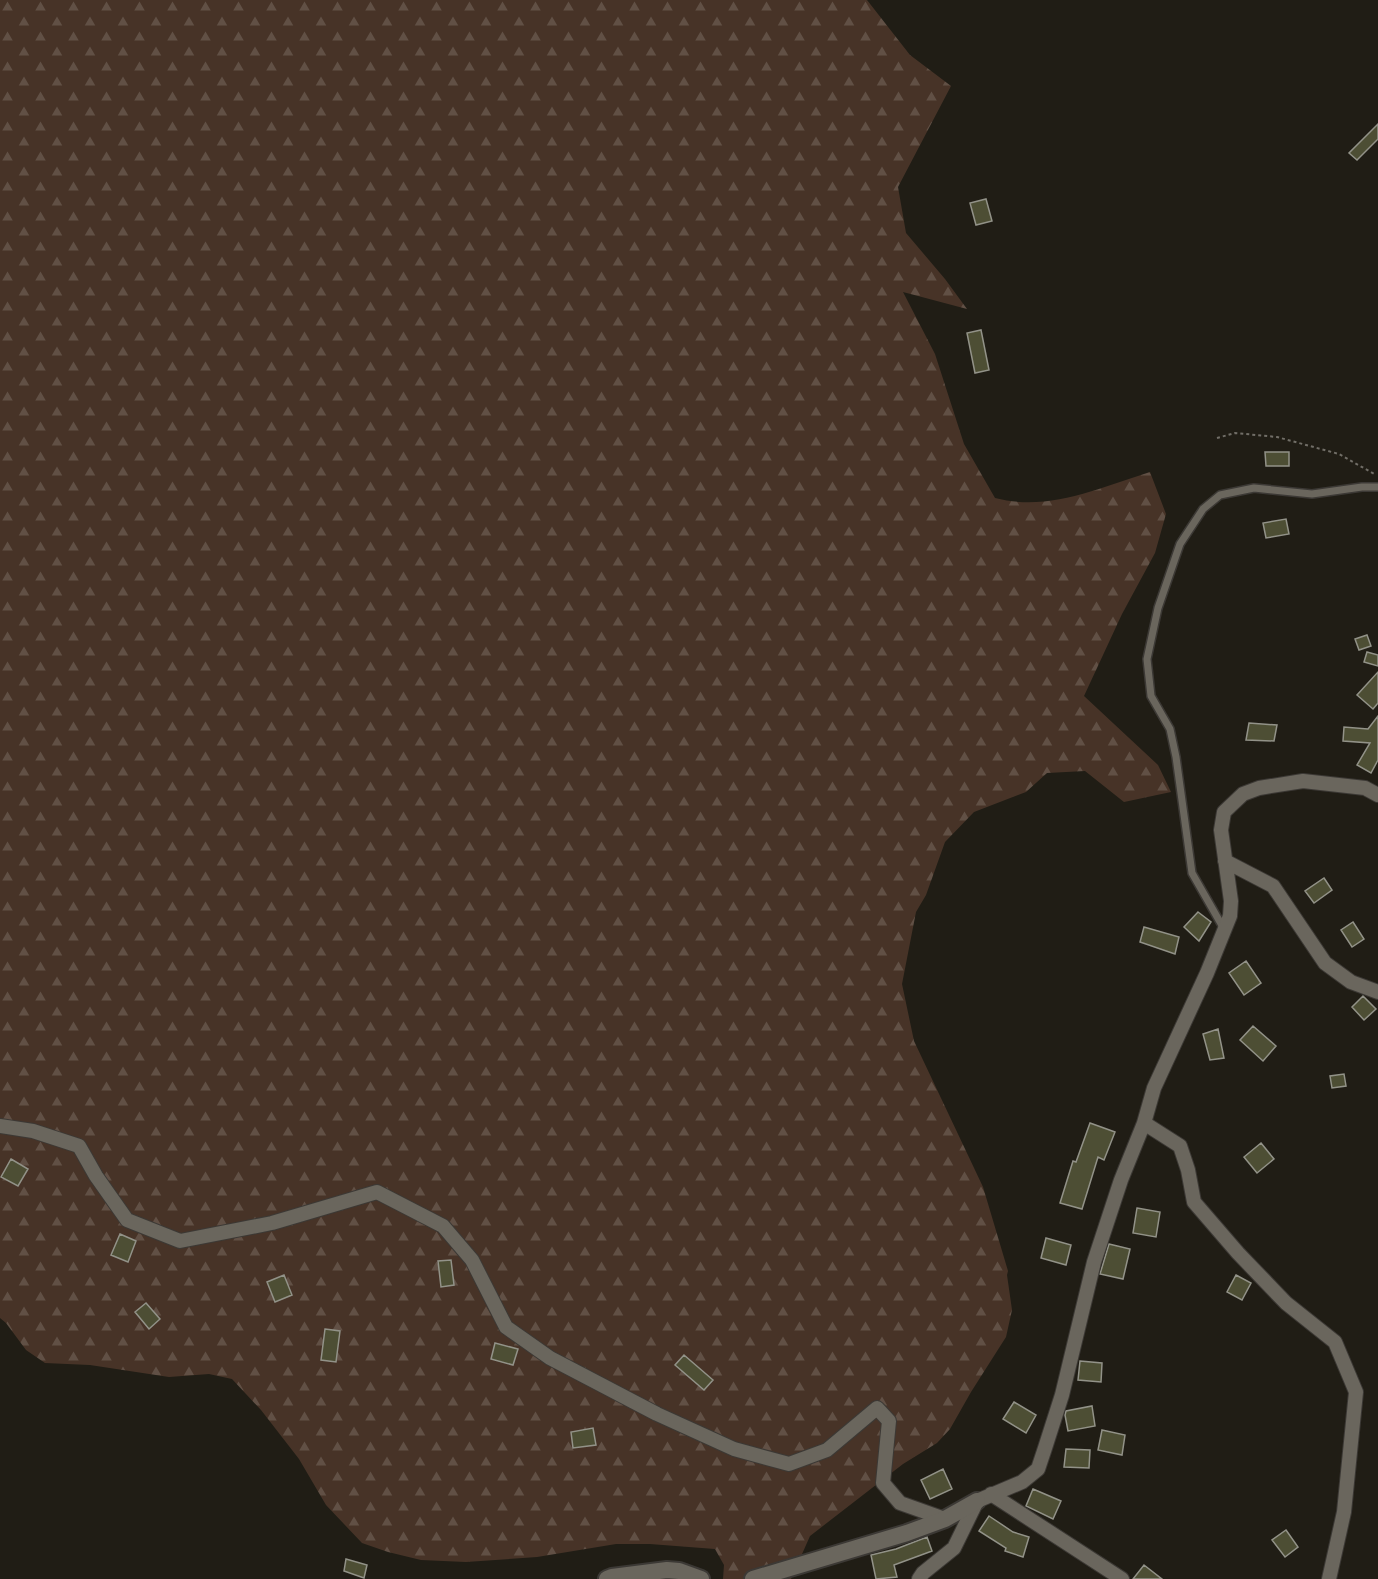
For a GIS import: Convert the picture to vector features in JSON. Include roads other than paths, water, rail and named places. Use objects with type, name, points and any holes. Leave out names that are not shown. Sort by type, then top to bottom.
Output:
[{"type":"street","points":[[753,1579],[876,1543],[945,1519],[984,1498],[1022,1482],[1038,1469],[1062,1395],[1094,1262],[1121,1179],[1144,1123],[1154,1088],[1207,973],[1230,916],[1231,901],[1221,830],[1224,812],[1243,794],[1260,788],[1303,781],[1365,788],[1378,795]]},
{"type":"street","points":[[1225,861],[1273,886],[1326,963],[1351,981],[1378,992]]},
{"type":"street","points":[[1144,1123],[1180,1146],[1188,1170],[1194,1202],[1238,1253],[1286,1303],[1335,1342],[1356,1392],[1344,1512],[1329,1579]]},
{"type":"street","points":[[0,1126],[33,1131],[79,1146],[96,1176],[127,1220],[180,1241],[272,1223],[377,1192],[443,1226],[472,1260],[506,1327],[550,1358],[657,1414],[734,1449],[789,1464],[827,1450],[877,1408],[889,1421],[883,1483],[900,1503],[945,1519]]},
{"type":"street","points":[[920,1579],[923,1573],[954,1548],[984,1498]]},
{"type":"street","points":[[984,1498],[1122,1579]]},
{"type":"street","points":[[607,1579],[667,1570],[679,1571],[700,1579]]},
{"type":"lane","points":[[1224,929],[1192,873],[1176,757],[1170,729],[1152,696],[1147,659],[1158,608],[1180,544],[1203,509],[1220,495],[1254,489],[1312,494],[1378,487]]}]
